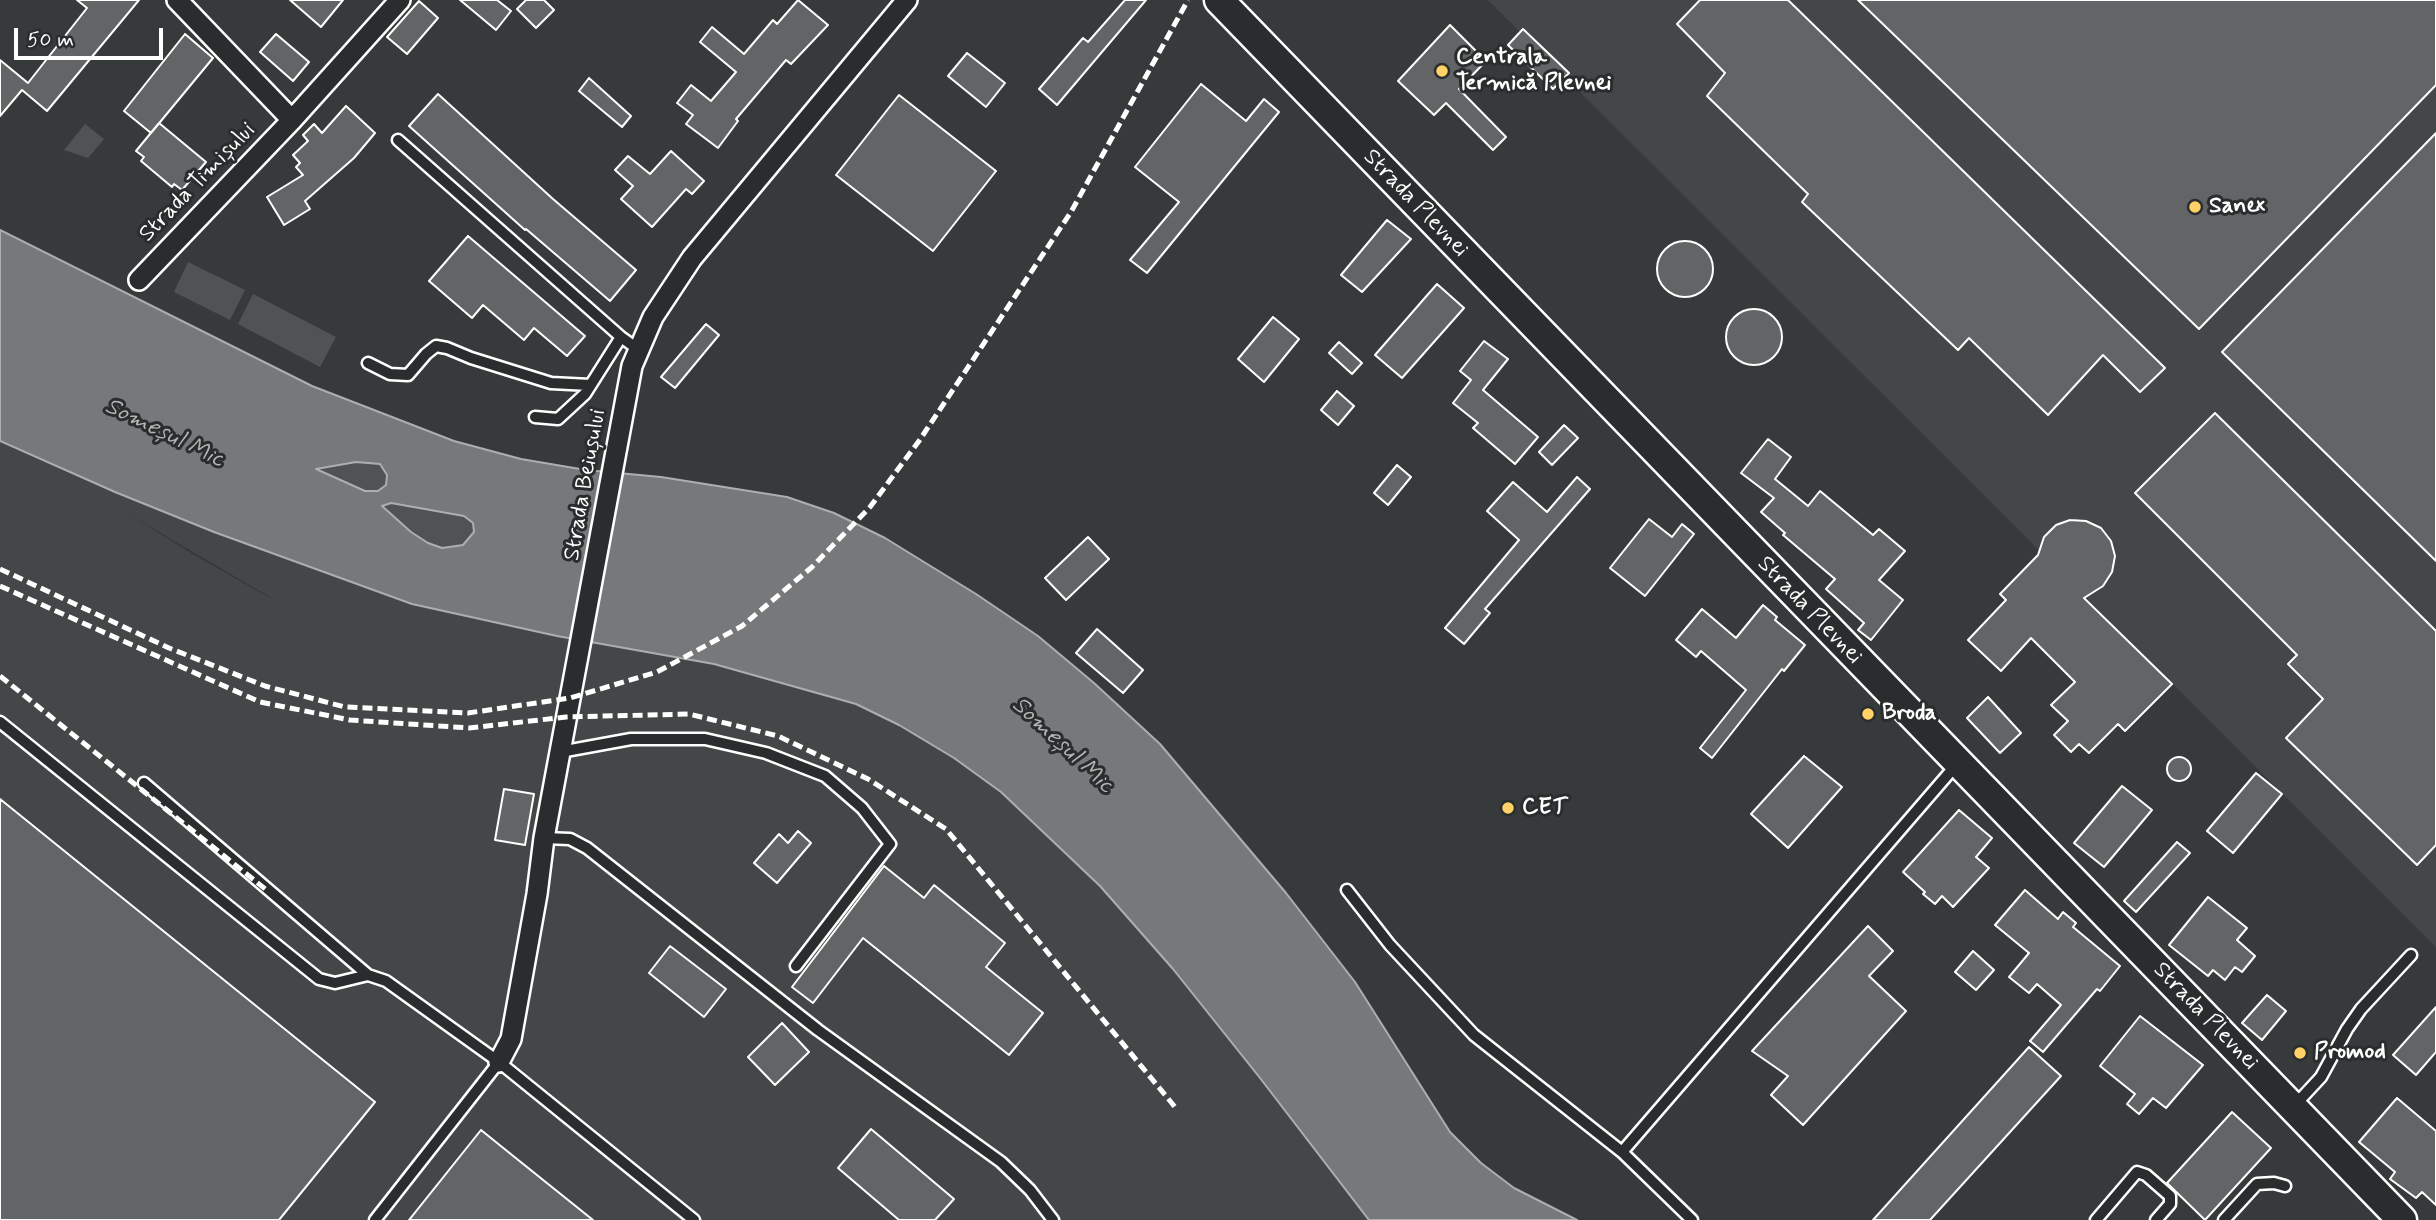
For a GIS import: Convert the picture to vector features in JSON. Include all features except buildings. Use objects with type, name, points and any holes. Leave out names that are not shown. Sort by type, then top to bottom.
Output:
[{"type":"main road","name":"Strada Plevnei","points":[[1219,0],[2402,1220]]},
{"type":"street","name":"Strada Timișului","points":[[177,0],[292,120]]},
{"type":"street","name":"Strada Timișului","points":[[139,279],[292,120],[400,0]]},
{"type":"street","name":"Strada Beiușului","points":[[499,1062],[505,1054],[513,1030],[544,838],[636,358],[653,317],[692,258],[907,0]]},
{"type":"lane","points":[[398,140],[621,337],[636,358]]},
{"type":"lane","points":[[535,417],[558,419],[584,394],[621,337]]},
{"type":"lane","points":[[368,363],[390,374],[408,375],[436,346],[551,383],[590,385]]},
{"type":"lane","points":[[0,722],[319,979],[335,983],[368,975]]},
{"type":"lane","points":[[561,752],[631,739],[705,738],[766,753],[825,776],[862,808],[890,844],[796,966]]},
{"type":"lane","points":[[1622,1152],[1958,764]]},
{"type":"lane","points":[[144,783],[368,975],[386,981],[499,1062],[694,1220]]},
{"type":"lane","points":[[544,838],[570,839],[587,848],[818,1030],[1001,1162],[1030,1190],[1053,1220]]},
{"type":"lane","points":[[1347,890],[1390,945],[1474,1035],[1622,1152],[1692,1220]]},
{"type":"lane","points":[[2292,1107],[2321,1077],[2361,1009],[2411,955]]},
{"type":"lane","points":[[375,1220],[499,1062]]},
{"type":"lane","points":[[2096,1220],[2137,1172],[2146,1175],[2171,1196],[2170,1204],[2156,1220]]},
{"type":"lane","points":[[2224,1220],[2257,1184],[2274,1183],[2285,1186]]},
{"type":"shaded area","points":[[1488,0],[2436,0],[2436,947]]},
{"type":"shaded area","points":[[85,124],[104,139],[88,158],[64,150]]},
{"type":"shaded area","points":[[188,262],[245,290],[230,320],[174,292]]},
{"type":"shaded area","points":[[253,294],[336,337],[320,367],[238,324]]},
{"type":"shaded area","points":[[0,441],[214,532],[412,604],[557,636],[714,664],[856,704],[899,725],[954,758],[1001,792],[1100,886],[1173,969],[1369,1220],[0,1220]],"holes":[[[125,512],[270,597],[194,555]]]},
{"type":"shaded area","points":[[356,462],[380,464],[387,475],[387,484],[378,491],[365,491],[315,469]]},
{"type":"shaded area","points":[[391,503],[464,516],[473,523],[474,532],[463,545],[442,548],[411,532],[381,505]]},
{"type":"water","name":"Someșul Mic","points":[[0,230],[312,386],[454,441],[521,459],[586,470],[661,477],[787,497],[834,513],[885,538],[1038,636],[1160,744],[1286,893],[1355,982],[1450,1132],[1481,1163],[1514,1188],[1577,1220],[1369,1220],[1173,969],[1100,886],[1001,792],[954,758],[899,725],[856,704],[714,664],[557,636],[412,604],[214,532],[0,441]],"holes":[[[356,462],[380,464],[387,475],[386,485],[378,491],[365,491],[316,469]],[[391,503],[464,516],[473,523],[474,532],[463,545],[442,548],[411,532],[382,506]]]},
{"type":"railway","points":[[0,569],[169,648],[265,686],[345,707],[468,713],[570,698],[657,672],[742,626],[812,567],[870,507],[919,441],[1071,212],[1188,0]]},
{"type":"railway","points":[[0,586],[260,702],[350,720],[469,728],[566,717],[689,714],[778,736],[868,779],[946,829],[1175,1107]]},
{"type":"railway","points":[[0,676],[269,892]]},
{"type":"place","name":"Centrala Termică Plevnei","points":[[1442,71]]},
{"type":"place","name":"Sanex","points":[[2195,207]]},
{"type":"place","name":"Broda","points":[[1868,714]]},
{"type":"place","name":"CET","points":[[1508,808]]},
{"type":"place","name":"Promod","points":[[2300,1053]]}]
